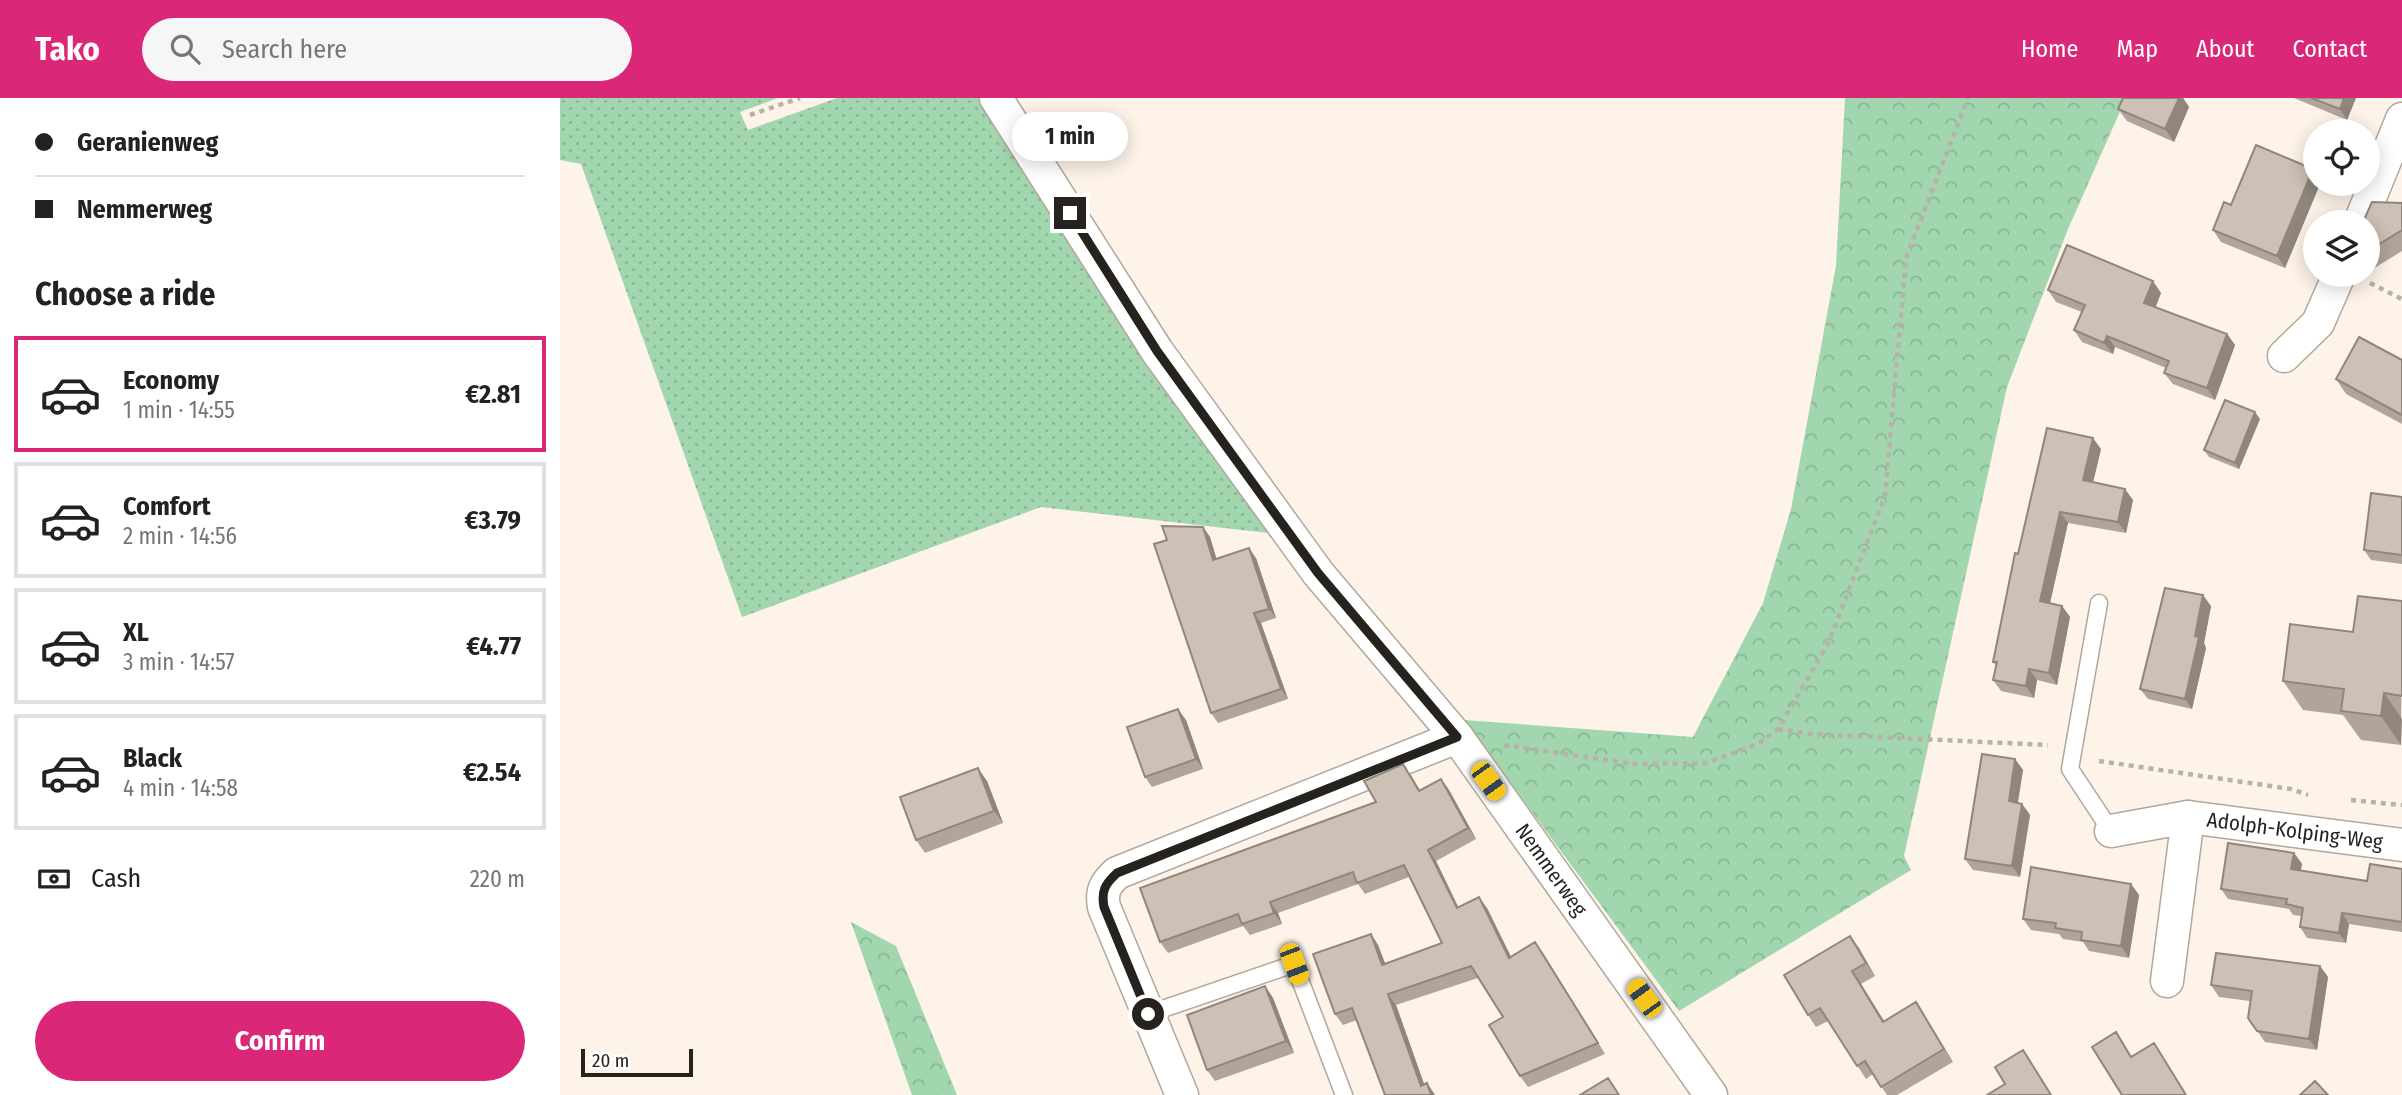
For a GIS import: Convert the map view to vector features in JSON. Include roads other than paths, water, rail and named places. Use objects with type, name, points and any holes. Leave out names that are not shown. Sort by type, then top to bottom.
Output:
[{"type":"street","name":"Nemmerweg","points":[[996,98],[1157,351],[1318,573],[1457,737],[1711,1095]]},
{"type":"street","points":[[2365,210],[2402,119]]},
{"type":"street","points":[[2284,356],[2318,323],[2345,287]]},
{"type":"street","points":[[1181,1095],[1104,907],[1102,894],[1106,883],[1117,873],[1457,737]]},
{"type":"street","name":"Adolph-Kolping-Weg","points":[[2167,981],[2188,817]]},
{"type":"street","name":"Adolph-Kolping-Weg","points":[[2111,831],[2188,817],[2402,845]]},
{"type":"lane","name":"Adolph-Kolping-Weg","points":[[2099,603],[2070,769],[2111,831]]},
{"type":"lane","points":[[1148,1014],[1294,964],[1344,1095]]}]
